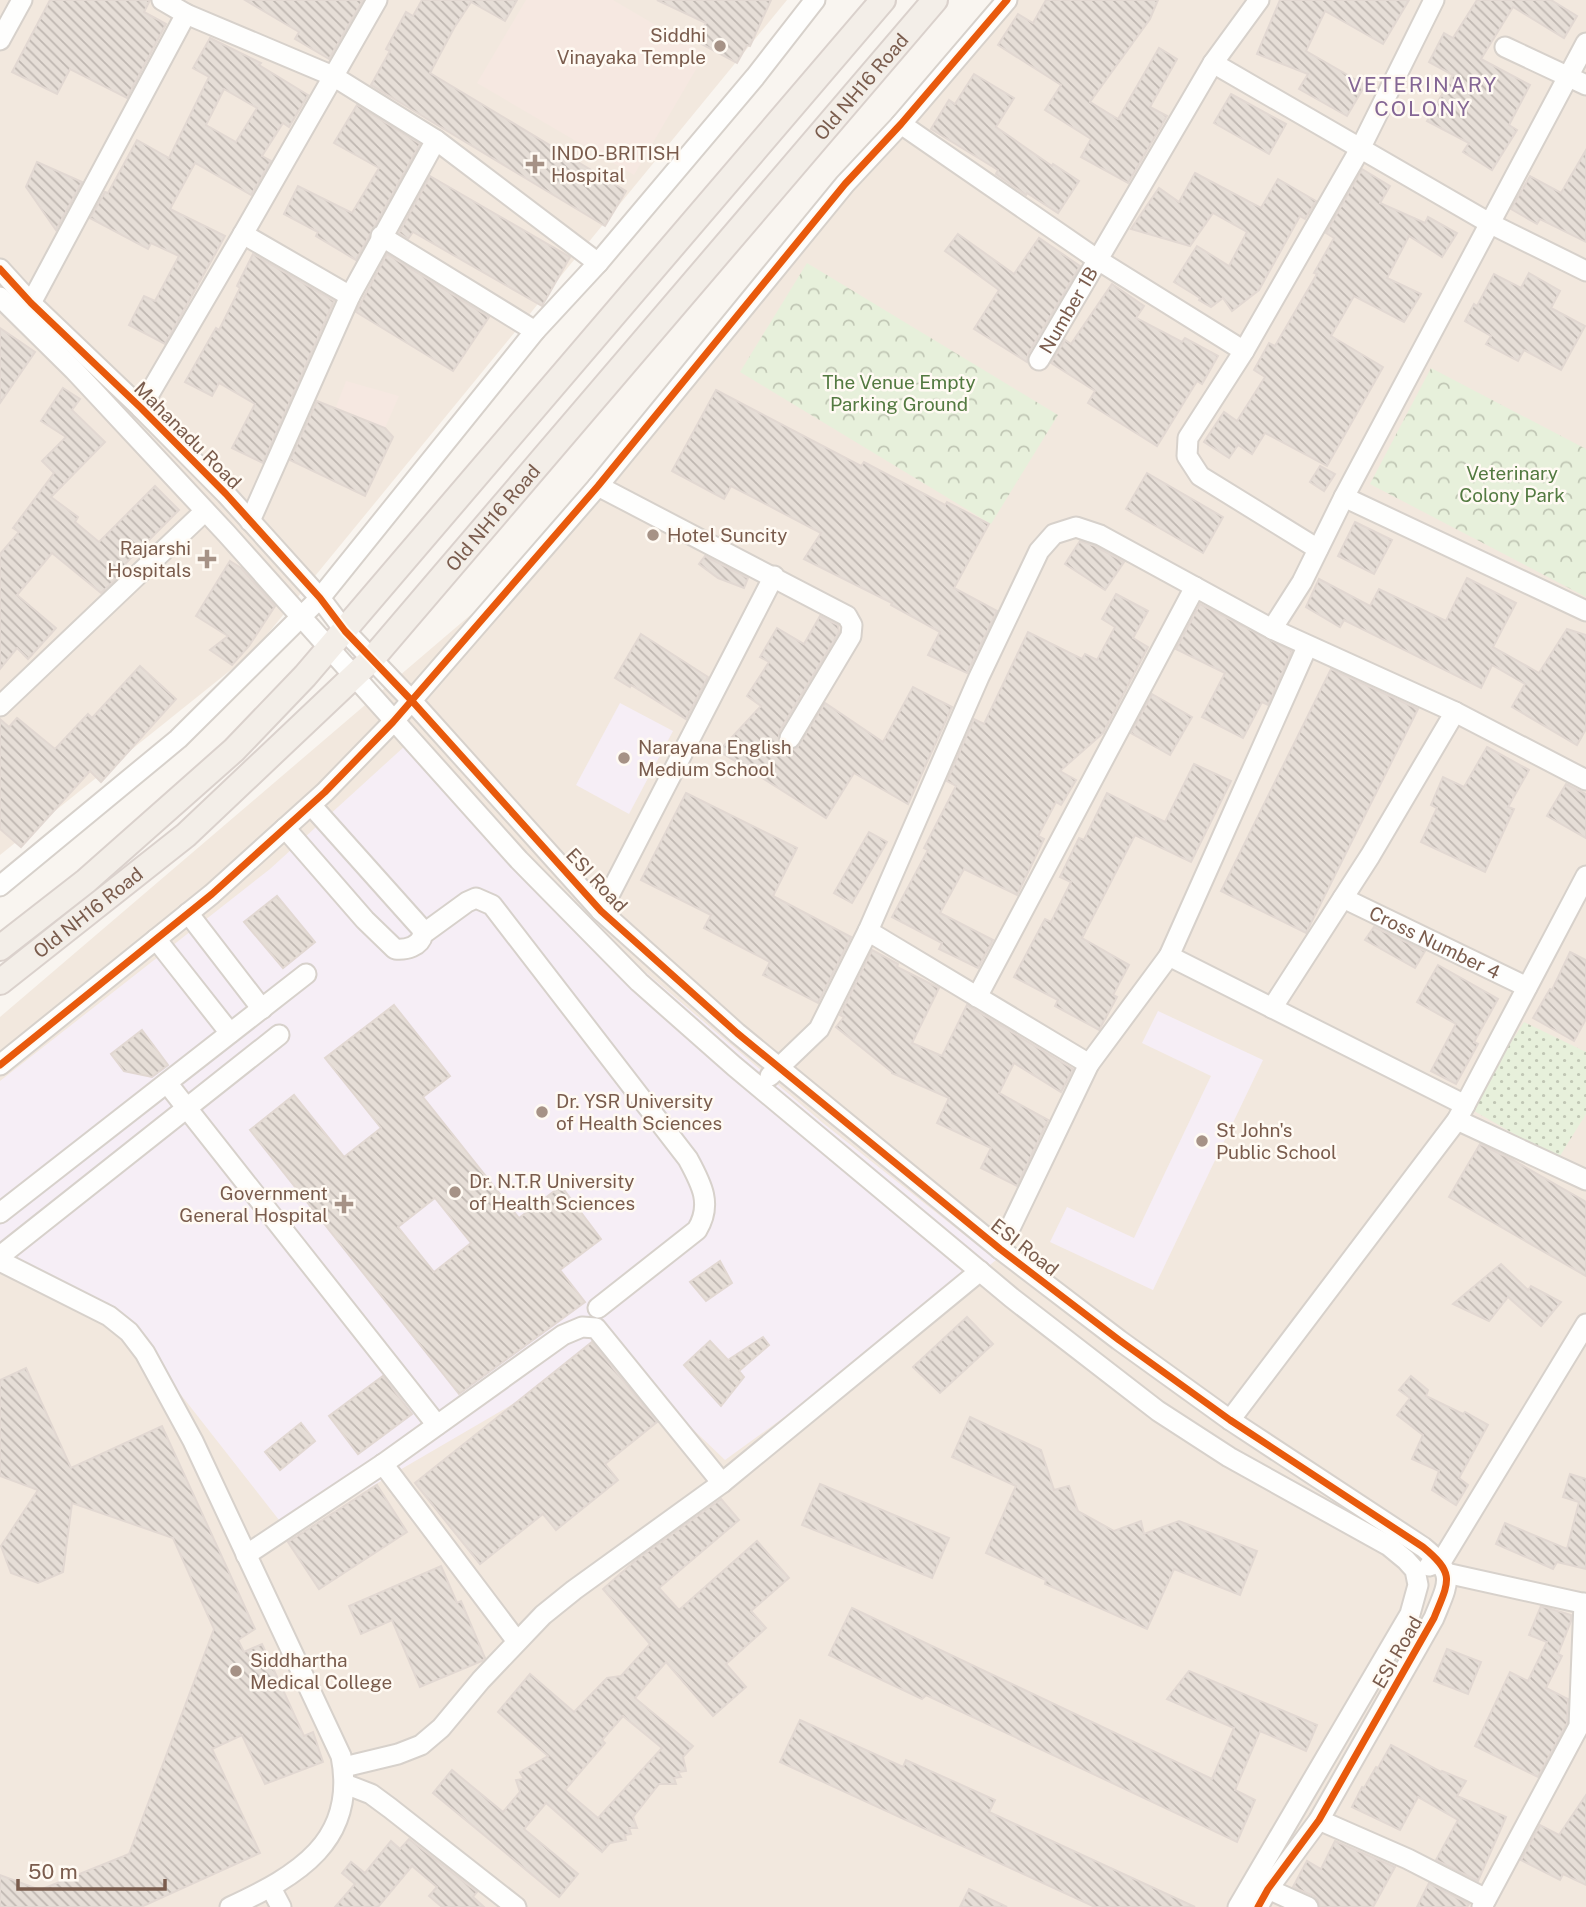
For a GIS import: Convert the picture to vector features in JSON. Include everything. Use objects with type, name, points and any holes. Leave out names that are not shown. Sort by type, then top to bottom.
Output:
[{"type":"main road","name":"Old NH16 Road","points":[[0,948],[86,881],[234,750],[337,640],[883,0]]},
{"type":"main road","name":"Old NH16 Road","points":[[0,982],[186,835],[372,659],[935,0]]},
{"type":"street","points":[[0,40],[22,0]]},
{"type":"street","points":[[162,0],[186,14],[334,76],[436,140],[598,263]]},
{"type":"street","points":[[141,408],[377,0]]},
{"type":"street","points":[[0,1065],[188,913],[311,806],[393,722],[598,486],[845,184],[901,124],[1007,0]]},
{"type":"street","name":"Number 1B","points":[[1039,360],[1213,63],[1259,0]]},
{"type":"street","points":[[1318,549],[1200,475],[1187,456],[1188,438],[1244,351],[1360,149],[1434,0]]},
{"type":"street","points":[[3,879],[178,739],[320,598],[535,331],[598,263],[755,77],[811,1]]},
{"type":"street","points":[[31,303],[186,14]]},
{"type":"street","points":[[1272,629],[1302,582],[1343,497],[1491,224],[1577,81],[1586,43]]},
{"type":"street","points":[[1505,47],[1577,81]]},
{"type":"street","points":[[1213,63],[1491,224],[1586,271]]},
{"type":"street","points":[[901,124],[1098,260],[1244,351]]},
{"type":"street","points":[[250,521],[350,296],[436,140]]},
{"type":"street","points":[[243,234],[350,296]]},
{"type":"street","points":[[381,236],[535,331]]},
{"type":"street","name":"Mahanadu Road","points":[[0,270],[141,408],[320,598],[353,677]]},
{"type":"street","name":"Mahanadu Road","points":[[0,297],[74,370],[302,617],[337,640]]},
{"type":"street","points":[[598,486],[848,616],[852,625],[851,636],[790,738]]},
{"type":"street","points":[[1343,497],[1586,611]]},
{"type":"street","points":[[0,706],[205,511]]},
{"type":"street","points":[[760,1088],[778,1067],[819,1029],[868,931],[979,677],[1039,551],[1054,534],[1076,527],[1100,535],[1307,647],[1455,712],[1586,780]]},
{"type":"street","points":[[601,911],[774,576]]},
{"type":"street","points":[[977,997],[1195,587]]},
{"type":"street","name":"ESI Road","points":[[337,640],[372,659],[601,911],[737,1033],[1000,1249],[1119,1340],[1230,1420],[1423,1547],[1444,1567],[1447,1587],[1434,1618],[1319,1820],[1268,1889],[1258,1907]]},
{"type":"street","points":[[1000,1249],[1088,1064],[1169,956],[1307,647]]},
{"type":"street","points":[[353,677],[582,926],[639,982],[760,1088],[980,1271],[1158,1412],[1229,1457],[1389,1546],[1415,1570],[1444,1567],[1585,1604],[1583,1727],[1484,1903],[1408,1859],[1319,1820]]},
{"type":"street","points":[[1272,1008],[1343,898],[1455,712]]},
{"type":"street","points":[[285,828],[387,944],[394,949],[404,950],[414,946],[422,939],[421,928],[311,806]]},
{"type":"street","points":[[1230,1420],[1461,1113],[1586,876]]},
{"type":"street","points":[[423,934],[476,898],[492,905],[688,1159],[699,1178],[706,1207],[697,1230],[598,1308]]},
{"type":"street","name":"Cross Number 4","points":[[1343,898],[1527,987]]},
{"type":"street","points":[[188,913],[262,1009]]},
{"type":"street","points":[[868,931],[1088,1064]]},
{"type":"street","points":[[156,939],[230,1033]]},
{"type":"street","points":[[1169,956],[1272,1008],[1586,1180]]},
{"type":"street","points":[[0,1213],[306,974]]},
{"type":"street","points":[[230,1907],[271,1888],[328,1842],[344,1801],[341,1756],[168,1393],[145,1353],[129,1332],[109,1316],[0,1258],[186,1106],[279,1035]]},
{"type":"street","points":[[167,1083],[438,1425]]},
{"type":"street","points":[[344,1775],[421,1745],[441,1728],[516,1640],[574,1590],[722,1483],[980,1271]]},
{"type":"street","points":[[1444,1567],[1586,1324]]},
{"type":"street","points":[[246,1555],[383,1464],[563,1335],[582,1327],[596,1328],[722,1483]]},
{"type":"street","points":[[383,1464],[516,1640]]},
{"type":"street","name":"ESI Road","points":[[1238,1907],[1410,1614],[1418,1585],[1415,1570]]},
{"type":"street","points":[[344,1775],[516,1907]]},
{"type":"street","points":[[271,1888],[281,1907]]},
{"type":"street","points":[[1268,1889],[1308,1907]]},
{"type":"shaded area","points":[[0,0],[787,0],[252,653],[0,855]]},
{"type":"shaded area","points":[[526,0],[613,0],[705,54],[634,175],[477,83]]},
{"type":"shaded area","points":[[992,0],[1586,0],[1586,1907],[0,1907],[0,1017],[488,600]]},
{"type":"shaded area","points":[[346,381],[399,396],[385,428],[336,407]]},
{"type":"shaded area","name":"Narayana English Medium School","points":[[620,703],[673,731],[629,814],[576,785]]},
{"type":"shaded area","name":"Dr. N.T.R University of Health Sciences","points":[[406,745],[643,970],[823,1123],[996,1260],[958,1291],[725,1460],[651,1389],[542,1387],[290,1534],[109,1303],[0,1271],[0,1081],[270,869]]},
{"type":"shaded area","name":"St John's Public School","points":[[1158,1011],[1263,1060],[1153,1290],[1050,1242],[1067,1207],[1134,1238],[1211,1076],[1142,1043]]},
{"type":"green space","name":"The Venue Empty Parking Ground","points":[[807,263],[1058,415],[991,524],[740,372]]},
{"type":"green space","name":"Veterinary Colony Park","points":[[1431,368],[1586,449],[1586,597],[1370,484]]},
{"type":"green space","points":[[1524,1022],[1586,1052],[1586,1114],[1558,1159],[1469,1108]]},
{"type":"building","points":[[50,0],[150,0],[144,12],[166,24],[127,98],[70,69],[57,94],[12,72]]},
{"type":"building","points":[[245,0],[363,0],[329,59],[295,39],[299,32]]},
{"type":"building","points":[[422,0],[517,0],[505,21],[471,2],[430,73],[626,191],[605,226],[371,85],[390,51],[386,49],[406,12],[413,16]]},
{"type":"building","points":[[657,0],[771,0],[750,46],[747,45],[737,63],[696,41],[706,23]]},
{"type":"building","points":[[1046,0],[1158,0],[1150,19],[1090,102],[1118,119],[1159,48],[1177,59],[1150,107],[1167,116],[1128,183],[1081,157],[1091,139],[1045,110],[1061,85],[998,45],[1018,14],[1033,23]]},
{"type":"building","points":[[1280,0],[1409,0],[1383,44],[1325,11],[1306,51],[1365,85],[1347,116],[1299,89],[1308,74],[1257,54]]},
{"type":"building","points":[[1477,0],[1551,0],[1577,16],[1564,38],[1513,7],[1481,59],[1530,85],[1509,125],[1517,130],[1492,170],[1463,152],[1469,143],[1427,121],[1453,75],[1429,62],[1444,33],[1453,38]]},
{"type":"building","points":[[210,38],[261,63],[259,65],[308,95],[289,127],[283,123],[262,156],[271,161],[251,195],[195,163],[170,209],[225,236],[165,344],[129,325],[144,296],[155,301],[179,256],[151,243],[148,249],[90,218],[105,192],[108,193],[137,140],[169,158],[209,77],[193,68]],"holes":[[[224,89],[257,108],[236,142],[206,125]]]},
{"type":"building","points":[[974,74],[1014,98],[996,127],[1052,166],[1053,164],[1079,181],[1058,213],[996,174],[998,170],[931,129],[949,100],[955,104]]},
{"type":"building","points":[[1231,94],[1286,124],[1269,154],[1214,123]]},
{"type":"building","points":[[357,105],[420,144],[356,260],[316,236],[318,232],[284,214],[298,186],[352,213],[379,168],[334,143]]},
{"type":"building","points":[[1586,150],[1586,242],[1540,219],[1537,224],[1511,209],[1530,176],[1561,193]]},
{"type":"building","points":[[37,162],[82,182],[56,230],[26,187]]},
{"type":"building","points":[[1362,169],[1390,186],[1380,203],[1425,223],[1428,217],[1457,233],[1442,257],[1409,236],[1387,278],[1421,294],[1404,322],[1354,296],[1331,336],[1383,367],[1327,466],[1265,433],[1252,454],[1238,445],[1229,458],[1204,442],[1224,412],[1237,421],[1265,377],[1254,370],[1269,343],[1275,346],[1317,274],[1314,273],[1334,238],[1326,233]]},
{"type":"building","points":[[1195,173],[1261,208],[1278,179],[1316,201],[1305,219],[1300,216],[1259,290],[1232,311],[1223,298],[1211,307],[1174,282],[1197,246],[1229,266],[1247,232],[1213,213],[1190,246],[1131,229],[1159,188],[1179,202]]},
{"type":"building","points":[[430,176],[570,257],[542,306],[413,232],[408,239],[399,233]]},
{"type":"building","points":[[958,234],[1014,274],[1039,238],[1080,266],[1028,354],[1027,362],[974,329],[999,290],[945,251]]},
{"type":"building","points":[[253,254],[334,301],[263,463],[232,448],[255,404],[219,383],[212,396],[185,382],[216,328],[219,330]]},
{"type":"building","points":[[387,254],[489,317],[453,371],[356,312]]},
{"type":"building","points":[[1529,273],[1560,291],[1551,308],[1585,326],[1561,370],[1524,350],[1518,361],[1486,344],[1491,336],[1465,321],[1474,304],[1477,306],[1494,274],[1521,288]]},
{"type":"building","points":[[1112,284],[1144,306],[1136,318],[1182,342],[1185,338],[1218,356],[1202,384],[1197,381],[1157,446],[1088,403],[1095,391],[1051,363],[1065,340],[1071,344]]},
{"type":"building","points":[[0,328],[35,352],[0,403]]},
{"type":"building","points":[[63,388],[80,399],[72,410],[105,442],[51,497],[78,517],[75,522],[99,542],[155,486],[179,510],[125,564],[129,567],[101,593],[52,553],[17,595],[56,628],[28,659],[17,648],[0,669],[0,554],[19,532],[13,528],[54,473],[42,461],[66,437],[41,421]]},
{"type":"building","points":[[716,390],[861,466],[864,462],[945,505],[947,502],[989,524],[954,588],[997,611],[967,673],[928,655],[940,632],[891,605],[892,603],[804,559],[821,533],[731,486],[724,499],[672,471]]},
{"type":"building","points":[[317,401],[385,428],[393,437],[365,496],[290,460]]},
{"type":"building","points":[[1320,466],[1335,474],[1324,491],[1310,482]]},
{"type":"building","points":[[1147,473],[1223,517],[1203,553],[1126,509]]},
{"type":"building","points":[[1355,522],[1392,540],[1374,574],[1338,556]]},
{"type":"building","points":[[1080,541],[1124,562],[1105,590],[1065,564]]},
{"type":"building","points":[[705,556],[748,578],[744,588],[718,578],[699,564]]},
{"type":"building","points":[[230,561],[241,568],[275,606],[249,646],[232,665],[210,650],[228,636],[196,616]]},
{"type":"building","points":[[1467,578],[1516,603],[1493,647],[1539,673],[1567,629],[1586,635],[1586,729],[1577,745],[1512,707],[1525,684],[1492,665],[1481,688],[1344,620],[1340,627],[1306,607],[1319,579],[1370,606],[1379,589],[1446,621]]},
{"type":"building","points":[[1116,594],[1148,611],[1133,638],[1148,647],[1103,733],[1060,771],[1076,780],[1061,805],[1056,802],[1038,836],[1044,839],[1017,895],[964,869],[940,913],[993,940],[978,968],[939,949],[942,943],[892,917],[928,850],[924,848],[956,786],[947,781],[974,719],[984,724],[1028,632],[1082,659],[1085,654],[1097,660],[1115,627],[1102,619]]},
{"type":"building","points":[[1200,604],[1292,651],[1268,705],[1262,702],[1243,738],[1202,717],[1225,673],[1176,649]]},
{"type":"building","points":[[820,616],[838,625],[839,632],[779,732],[779,743],[789,750],[797,748],[825,703],[883,742],[913,687],[952,707],[908,804],[854,773],[826,818],[719,751],[761,706],[747,696],[769,662],[760,657],[777,628],[804,644]]},
{"type":"building","points":[[641,634],[708,677],[686,719],[615,678]]},
{"type":"building","points":[[140,666],[176,699],[101,782],[90,771],[21,847],[0,829],[0,719],[9,727],[17,718],[55,749],[88,714],[92,718]]},
{"type":"building","points":[[1331,669],[1418,709],[1306,933],[1221,891]]},
{"type":"building","points":[[1152,694],[1192,717],[1170,755],[1131,733]]},
{"type":"building","points":[[1487,747],[1529,770],[1508,807],[1514,809],[1485,872],[1421,842],[1437,808],[1431,805],[1443,777],[1464,787]]},
{"type":"building","points":[[1194,764],[1231,781],[1191,862],[1135,835],[1082,938],[1129,965],[1113,995],[1117,997],[1099,1030],[1055,1006],[1058,1000],[1014,977],[1045,919],[1051,922],[1071,882],[1060,877],[1079,838],[1084,840],[1107,793],[1165,822]]},
{"type":"building","points":[[1566,784],[1586,794],[1586,838],[1547,816]]},
{"type":"building","points":[[686,793],[797,848],[773,896],[851,937],[818,1003],[763,975],[770,962],[704,928],[711,915],[641,880]]},
{"type":"building","points":[[869,832],[887,842],[852,903],[834,893]]},
{"type":"building","points":[[277,896],[315,942],[283,968],[244,922]]},
{"type":"building","points":[[1374,927],[1425,951],[1415,968],[1365,940]]},
{"type":"building","points":[[872,950],[898,964],[897,967],[939,988],[912,1043],[942,1056],[967,1005],[1073,1069],[1061,1092],[1014,1063],[999,1093],[1048,1120],[1017,1186],[981,1168],[991,1148],[937,1123],[949,1098],[892,1073],[836,1027],[844,1017],[840,1015]]},
{"type":"building","points":[[1570,952],[1586,960],[1586,1019],[1574,1041],[1533,1018],[1550,989],[1552,990]]},
{"type":"building","points":[[1438,965],[1498,999],[1474,1042],[1478,1044],[1456,1084],[1431,1071],[1456,1024],[1417,1002]]},
{"type":"building","name":"Government General Hospital","points":[[394,1005],[450,1076],[423,1097],[519,1218],[561,1186],[601,1239],[560,1270],[585,1302],[459,1394],[250,1130],[294,1095],[344,1157],[381,1128],[325,1058]],"holes":[[[435,1198],[471,1243],[434,1272],[398,1227]]]},
{"type":"building","points":[[142,1030],[168,1065],[152,1077],[124,1071],[111,1054]]},
{"type":"building","points":[[1480,1144],[1586,1202],[1586,1276],[1449,1197]]},
{"type":"building","points":[[720,1261],[732,1283],[706,1301],[690,1282]]},
{"type":"building","points":[[1501,1264],[1528,1290],[1531,1286],[1561,1302],[1541,1326],[1508,1297],[1489,1321],[1453,1304]]},
{"type":"building","points":[[967,1317],[993,1344],[940,1393],[913,1367]]},
{"type":"building","points":[[763,1337],[769,1345],[739,1371],[744,1377],[721,1406],[684,1365],[710,1341],[728,1360]]},
{"type":"building","points":[[592,1342],[657,1422],[605,1464],[618,1480],[556,1530],[543,1514],[480,1564],[415,1483]]},
{"type":"building","name":"Siddhartha Medical College","points":[[26,1368],[71,1468],[162,1426],[255,1629],[238,1640],[244,1652],[262,1644],[304,1736],[313,1732],[323,1762],[265,1784],[242,1735],[212,1749],[260,1853],[141,1907],[0,1907],[0,1875],[40,1890],[129,1854],[214,1629],[173,1538],[72,1503],[63,1572],[38,1583],[11,1573],[1,1546],[38,1490],[0,1476],[0,1380]]},
{"type":"building","points":[[383,1376],[412,1414],[358,1454],[329,1416]]},
{"type":"building","points":[[1411,1376],[1428,1390],[1426,1396],[1488,1425],[1459,1478],[1468,1485],[1456,1505],[1432,1490],[1439,1471],[1412,1459],[1423,1435],[1397,1415],[1410,1398],[1399,1390]]},
{"type":"building","points":[[970,1417],[1041,1450],[1054,1490],[1069,1486],[1078,1511],[1114,1531],[1141,1521],[1144,1534],[1179,1521],[1257,1551],[1240,1595],[1174,1569],[1147,1629],[1045,1584],[1046,1580],[986,1553],[1016,1486],[952,1457]]},
{"type":"building","points":[[301,1423],[315,1441],[280,1470],[265,1452]]},
{"type":"building","points":[[1570,1474],[1586,1479],[1586,1569],[1557,1562],[1553,1569],[1496,1544],[1505,1523],[1567,1549],[1579,1502],[1563,1497]]},
{"type":"building","points":[[820,1484],[949,1538],[932,1578],[802,1525]]},
{"type":"building","points":[[377,1485],[407,1532],[319,1589],[288,1542]]},
{"type":"building","points":[[721,1499],[739,1520],[659,1588],[679,1610],[757,1541],[789,1578],[751,1611],[766,1628],[726,1664],[746,1687],[713,1716],[666,1662],[635,1698],[693,1746],[683,1757],[686,1771],[678,1772],[681,1777],[674,1778],[676,1784],[659,1784],[633,1817],[637,1828],[629,1828],[631,1834],[625,1835],[626,1840],[610,1843],[602,1852],[546,1803],[524,1829],[578,1874],[559,1897],[433,1793],[452,1770],[503,1812],[520,1792],[516,1780],[524,1779],[520,1772],[548,1756],[498,1712],[530,1674],[574,1712],[607,1678],[621,1676],[650,1644],[603,1589],[636,1560]],"holes":[[[623,1716],[662,1748],[598,1818],[565,1790],[605,1743],[602,1740]]]},
{"type":"building","points":[[441,1566],[457,1603],[461,1601],[485,1658],[420,1687],[392,1620],[361,1634],[349,1606]]},
{"type":"building","points":[[1541,1606],[1571,1615],[1571,1621],[1558,1654],[1562,1656],[1546,1688],[1568,1699],[1567,1723],[1538,1777],[1475,1746],[1510,1672],[1528,1681],[1547,1642],[1529,1635]]},
{"type":"building","points":[[852,1608],[1212,1779],[1234,1728],[1167,1699],[1189,1671],[1317,1725],[1306,1751],[1260,1731],[1235,1790],[1255,1800],[1237,1842],[926,1695],[922,1699],[829,1655]]},
{"type":"building","points":[[1447,1649],[1481,1662],[1468,1694],[1434,1681]]},
{"type":"building","points":[[800,1720],[903,1767],[906,1760],[995,1800],[989,1812],[1195,1907],[1095,1907],[780,1762]]},
{"type":"building","points":[[1391,1745],[1441,1772],[1466,1781],[1457,1796],[1506,1817],[1478,1881],[1436,1860],[1458,1820],[1418,1797],[1400,1830],[1352,1807],[1362,1787],[1364,1788],[1376,1767],[1378,1768]]},
{"type":"building","points":[[1586,1795],[1586,1885],[1563,1874],[1560,1880],[1521,1860],[1540,1825],[1559,1835]]},
{"type":"building","points":[[409,1839],[477,1892],[473,1897],[484,1907],[442,1907],[429,1896],[437,1887],[412,1866],[378,1907],[335,1907],[355,1884],[342,1873],[351,1862],[365,1873],[391,1841],[400,1849]]},
{"type":"building","points":[[1335,1841],[1395,1867],[1373,1907],[1320,1907],[1314,1896],[1293,1887],[1307,1861],[1321,1869]]},
{"type":"building","points":[[1429,1883],[1469,1904],[1467,1907],[1417,1907]]},
{"type":"building","points":[[969,1889],[1007,1907],[960,1907]]},
{"type":"cycle path","points":[[0,1065],[212,894],[325,792],[393,722],[598,486],[845,184],[901,124],[1007,0]]},
{"type":"cycle path","points":[[0,269],[31,303],[226,494],[320,598],[345,631],[412,701],[601,911],[737,1033],[1000,1249],[1230,1420],[1423,1547],[1441,1564],[1445,1572],[1446,1586],[1434,1618],[1319,1820],[1268,1889],[1258,1907]]},
{"type":"place","name":"Siddhi Vinayaka Temple","points":[[720,46]]},
{"type":"place","name":"INDO-BRITISH Hospital","points":[[535,164]]},
{"type":"place","name":"Hotel Suncity","points":[[653,535]]},
{"type":"place","name":"Rajarshi Hospitals","points":[[207,559]]},
{"type":"place","name":"Narayana English Medium School","points":[[624,758]]},
{"type":"place","name":"Dr. YSR University of Health Sciences","points":[[542,1112]]},
{"type":"place","name":"St John's Public School","points":[[1202,1141]]},
{"type":"place","name":"Dr. N.T.R University of Health Sciences","points":[[455,1192]]},
{"type":"place","name":"Government General Hospital","points":[[344,1204]]},
{"type":"place","name":"Siddhartha Medical College","points":[[236,1671]]},
{"type":"district","name":"VETERINARY COLONY","points":[[1423,96]]}]
